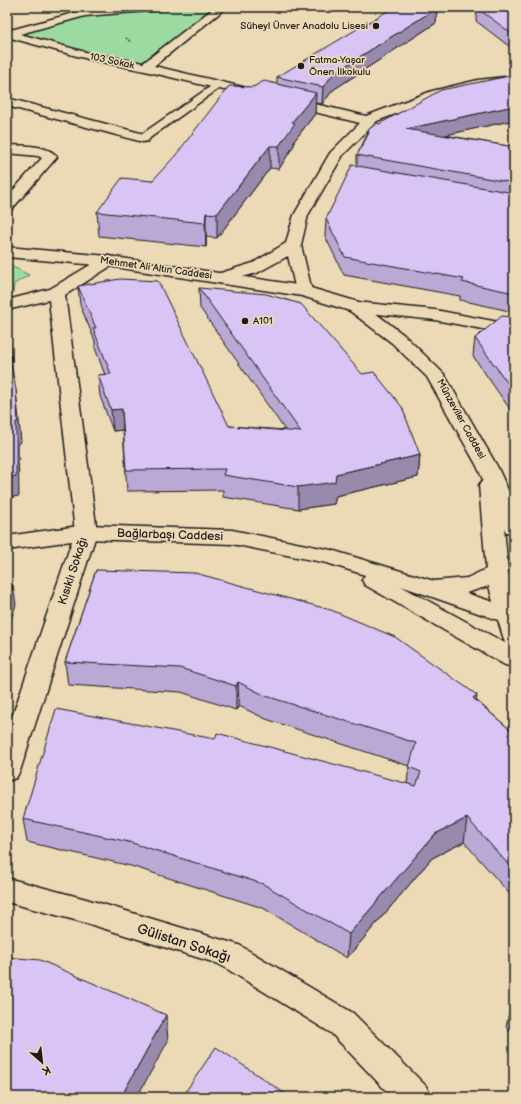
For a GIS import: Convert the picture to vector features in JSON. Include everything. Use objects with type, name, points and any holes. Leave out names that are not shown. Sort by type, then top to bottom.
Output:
[{"type":"street","points":[[7,34],[85,13],[160,7]]},
{"type":"street","name":"103 Sokak","points":[[7,34],[88,56],[145,67],[222,7]]},
{"type":"street","points":[[145,67],[369,122]]},
{"type":"street","points":[[304,291],[293,245],[301,216],[337,153],[372,118],[436,94],[478,84],[514,80]]},
{"type":"street","points":[[10,106],[143,138]]},
{"type":"street","points":[[7,149],[41,152],[50,157],[45,165],[7,206]]},
{"type":"street","points":[[327,171],[342,173]]},
{"type":"street","points":[[220,278],[246,272],[268,263],[293,245]]},
{"type":"street","name":"Mehmet Ali Altın Caddesi","points":[[7,252],[108,261],[304,291]]},
{"type":"street","points":[[7,305],[56,293],[108,261]]},
{"type":"street","name":"Münzeviler Caddesi","points":[[304,291],[356,307],[398,339],[435,374],[487,466],[514,527]]},
{"type":"street","name":"Kısıklı Sokağı","points":[[7,771],[86,532],[56,293]]},
{"type":"street","points":[[356,307],[435,315],[514,330]]},
{"type":"street","name":"Münzeviler Caddesi","points":[[487,466],[497,571],[511,617],[514,639]]},
{"type":"street","name":"Bağlarbaşı Caddesi","points":[[7,543],[86,532],[232,537],[331,557],[425,586],[511,617]]},
{"type":"street","name":"Bağlarbaşı Caddesi","points":[[331,557],[514,659]]},
{"type":"street","name":"Bağlarbaşı Caddesi","points":[[425,586],[460,586],[475,584],[487,580],[497,571]]},
{"type":"street","name":"Gülistan Sokağı","points":[[7,890],[86,911],[228,954],[342,1023],[414,1097]]},
{"type":"lane","points":[[143,138],[217,85]]},
{"type":"green space","points":[[160,7],[226,7],[153,61],[158,68],[88,56],[7,34],[65,17]]},
{"type":"green space","points":[[7,264],[29,275],[14,284],[13,293],[7,295]]},
{"type":"building","points":[[394,7],[437,8],[334,73],[323,87],[277,77]]},
{"type":"building","points":[[514,7],[514,35],[477,8]]},
{"type":"building","points":[[514,75],[514,106],[406,129],[514,147],[514,183],[357,155],[369,133],[368,130],[377,123],[379,124],[441,90]]},
{"type":"building","points":[[264,81],[316,93],[292,122],[295,123],[279,146],[270,146],[217,214],[206,213],[205,223],[97,212],[122,178],[152,181],[175,156],[229,86],[253,87]]},
{"type":"building","points":[[352,165],[514,193],[514,293],[462,282],[464,279],[345,257],[326,219]]},
{"type":"building","points":[[120,279],[158,281],[229,426],[301,432],[199,288],[266,294],[301,304],[362,374],[374,372],[402,407],[420,455],[336,474],[335,482],[298,487],[223,475],[225,469],[126,470],[122,409],[111,410],[98,375],[111,374],[93,328],[96,328],[78,286]]},
{"type":"building","points":[[502,316],[514,317],[514,392],[475,338]]},
{"type":"building","points":[[7,331],[10,342],[7,342]]},
{"type":"building","points":[[7,342],[16,390],[18,422],[16,422],[16,476],[7,477]]},
{"type":"building","points":[[96,570],[195,573],[331,610],[395,637],[477,695],[473,698],[514,733],[514,871],[467,818],[435,834],[349,934],[263,884],[129,842],[23,819],[56,709],[215,739],[217,733],[416,786],[421,772],[409,767],[416,743],[266,696],[238,682],[236,686],[180,668],[65,662]]},
{"type":"building","points":[[7,585],[13,585],[7,601]]},
{"type":"building","points":[[7,957],[40,960],[166,1015],[121,1097],[7,1097]]},
{"type":"building","points":[[216,1047],[290,1097],[182,1097]]},
{"type":"place","name":"Süheyl Ünver Anadolu Lisesi","points":[[376,26]]},
{"type":"place","name":"Fatma-Yaşar Önen İlkokulu","points":[[301,66]]},
{"type":"place","name":"A101","points":[[245,321]]}]
